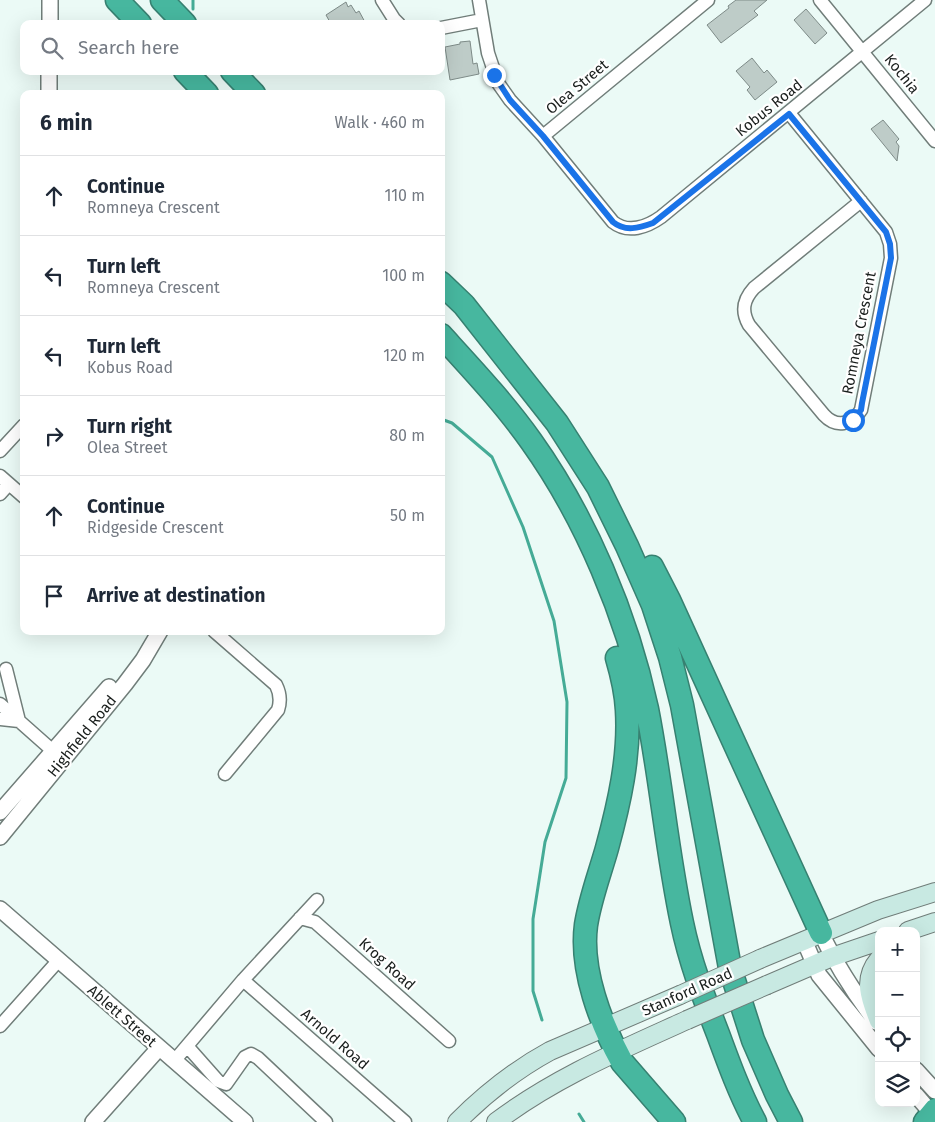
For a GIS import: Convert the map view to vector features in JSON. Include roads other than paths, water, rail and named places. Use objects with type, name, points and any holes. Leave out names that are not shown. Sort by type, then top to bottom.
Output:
[{"type":"highway","points":[[117,0],[136,20]]},
{"type":"highway","points":[[162,0],[181,20]]},
{"type":"highway","points":[[189,75],[203,90]]},
{"type":"highway","points":[[236,75],[250,90]]},
{"type":"highway","points":[[445,286],[525,372],[567,422],[608,484],[669,600],[813,936]]},
{"type":"highway","points":[[464,305],[557,424],[598,487],[653,605],[670,657],[682,705],[730,968],[753,1040],[791,1122]]},
{"type":"highway","points":[[445,339],[490,389],[535,447],[559,484],[611,590],[646,708],[682,924],[696,979],[724,1052],[755,1122]]},
{"type":"highway","points":[[445,354],[488,404],[520,447],[546,489],[574,543],[613,644],[623,680],[627,709],[625,765],[612,825],[586,925],[585,949],[590,981],[598,1011],[616,1052],[622,1062],[674,1122]]},
{"type":"main road","name":"Stanford Road","points":[[457,1122],[499,1084],[550,1051],[813,936],[878,910],[935,892]]},
{"type":"main road","points":[[920,927],[935,922]]},
{"type":"main road","points":[[920,935],[935,929]]},
{"type":"main road","name":"Stanford Road","points":[[496,1122],[523,1102],[554,1083],[616,1052],[832,957],[875,942]]},
{"type":"main road","points":[[875,964],[871,971],[868,991],[878,1017]]},
{"type":"street","points":[[50,0],[50,20]]},
{"type":"street","points":[[382,0],[395,20]]},
{"type":"street","points":[[479,0],[492,66],[498,83],[510,100],[543,136]]},
{"type":"street","name":"Olea Street","points":[[628,229],[618,226],[613,222],[543,136],[708,0]]},
{"type":"street","points":[[820,0],[862,51]]},
{"type":"street","name":"Kobus Road","points":[[628,229],[645,226],[657,220],[789,114],[925,0]]},
{"type":"street","points":[[445,27],[482,20]]},
{"type":"street","name":"Kochia","points":[[862,51],[935,141]]},
{"type":"street","points":[[49,75],[49,90]]},
{"type":"street","name":"Romneya Crescent","points":[[789,114],[861,201],[889,238],[892,252],[861,410],[853,420],[834,423],[824,415],[750,325],[744,315],[744,308],[745,300],[754,288],[861,201]]},
{"type":"street","points":[[0,451],[20,429]]},
{"type":"street","points":[[3,485],[20,495]]},
{"type":"street","name":"Highfield Road","points":[[0,812],[136,656],[149,635]]},
{"type":"street","name":"Highfield Road","points":[[0,837],[125,684],[143,660],[158,635]]},
{"type":"street","points":[[219,635],[276,685],[280,698],[278,710],[224,774]]},
{"type":"street","points":[[6,669],[19,721]]},
{"type":"street","points":[[0,704],[52,751]]},
{"type":"street","points":[[0,719],[19,721]]},
{"type":"street","points":[[175,1060],[242,980],[317,900]]},
{"type":"street","name":"Ablett Street","points":[[0,909],[245,1122]]},
{"type":"street","name":"Krog Road","points":[[300,918],[315,922],[449,1041]]},
{"type":"street","points":[[813,936],[844,973],[854,993],[875,1020]]},
{"type":"street","points":[[813,936],[814,965],[824,984],[875,1044]]},
{"type":"street","points":[[0,1026],[58,961]]},
{"type":"street","name":"Arnold Road","points":[[242,980],[405,1122]]},
{"type":"street","points":[[186,1046],[218,1081],[226,1084],[245,1057],[251,1054],[258,1058],[326,1122]]},
{"type":"street","points":[[94,1122],[159,1048]]},
{"type":"street","points":[[920,1080],[932,1111]]},
{"type":"street","points":[[920,1098],[932,1111]]},
{"type":"waterway","points":[[193,0],[193,9]]},
{"type":"waterway","points":[[445,420],[452,423],[492,457],[523,527],[554,621],[567,702],[566,778],[545,842],[533,919],[533,991],[542,1020]]},
{"type":"waterway","points":[[579,1114],[584,1122]]}]
